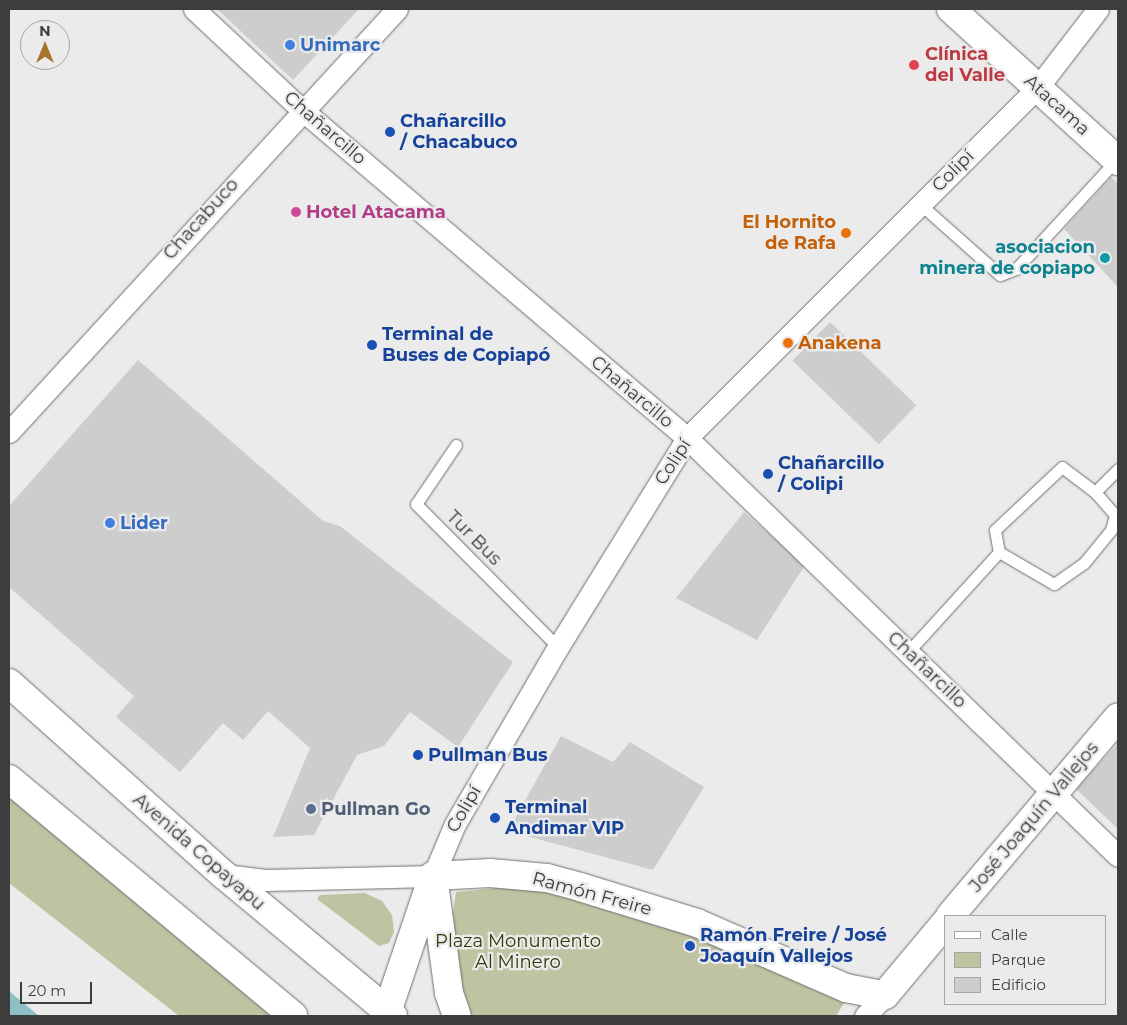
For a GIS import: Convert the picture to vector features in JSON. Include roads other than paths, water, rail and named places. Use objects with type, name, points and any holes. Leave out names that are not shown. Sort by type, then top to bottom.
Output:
[{"type":"main road","name":"Atacama","points":[[951,9],[1118,160]]},
{"type":"main road","name":"Avenida Copayapu","points":[[9,683],[224,875],[388,1015]]},
{"type":"main road","name":"José Joaquín Vallejos","points":[[951,915],[1118,717]]},
{"type":"main road","points":[[9,779],[292,1016]]},
{"type":"main road","name":"Ramón Freire","points":[[433,876],[490,873],[563,883],[697,923],[846,988],[885,995]]},
{"type":"main road","name":"Colipí","points":[[388,1015],[433,876]]},
{"type":"main road","points":[[433,876],[450,994],[456,1016]]},
{"type":"main road","points":[[885,995],[944,924]]},
{"type":"street","name":"Chañarcillo","points":[[194,9],[301,109],[687,438],[1118,856]]},
{"type":"street","name":"Chacabuco","points":[[9,432],[301,109],[397,9]]},
{"type":"street","name":"Colipí","points":[[433,876],[451,831],[558,647],[687,438],[1038,87],[1098,9]]},
{"type":"street","name":"Ramón Freire","points":[[224,875],[266,880],[433,876]]},
{"type":"street","points":[[865,1016],[885,995]]},
{"type":"lane","points":[[920,204],[1000,274],[1016,269],[1118,160]]},
{"type":"lane","name":"Tur Bus","points":[[456,445],[416,504],[558,647]]},
{"type":"lane","points":[[1062,466],[1095,492],[1116,515],[1111,530],[1084,563],[1054,584],[999,552],[995,530],[1062,466]]},
{"type":"lane","points":[[1095,492],[1118,469]]},
{"type":"lane","points":[[908,652],[999,552]]},
{"type":"water","points":[[9,991],[39,1016],[9,1016]]},
{"type":"place","name":"Unimarc","points":[[290,45]]},
{"type":"place","name":"Clínica del Valle","points":[[914,65]]},
{"type":"place","name":"Chañarcillo / Chacabuco","points":[[390,132]]},
{"type":"place","name":"Hotel Atacama","points":[[296,212]]},
{"type":"place","name":"El Hornito de Rafa","points":[[846,233]]},
{"type":"place","name":"asociacion minera de copiapo","points":[[1105,258]]},
{"type":"place","name":"Anakena","points":[[788,343]]},
{"type":"place","name":"Terminal de Buses de Copiapó","points":[[372,345]]},
{"type":"place","name":"Chañarcillo / Colipi","points":[[768,474]]},
{"type":"place","name":"Lider","points":[[110,523]]},
{"type":"place","name":"Pullman Bus","points":[[418,755]]},
{"type":"place","name":"Pullman Go","points":[[311,809]]},
{"type":"place","name":"Terminal Andimar VIP","points":[[495,818]]},
{"type":"place","name":"Ramón Freire / José Joaquín Vallejos","points":[[690,946]]},
{"type":"park label","name":"Plaza Monumento Al Minero","points":[[518,952]]}]
